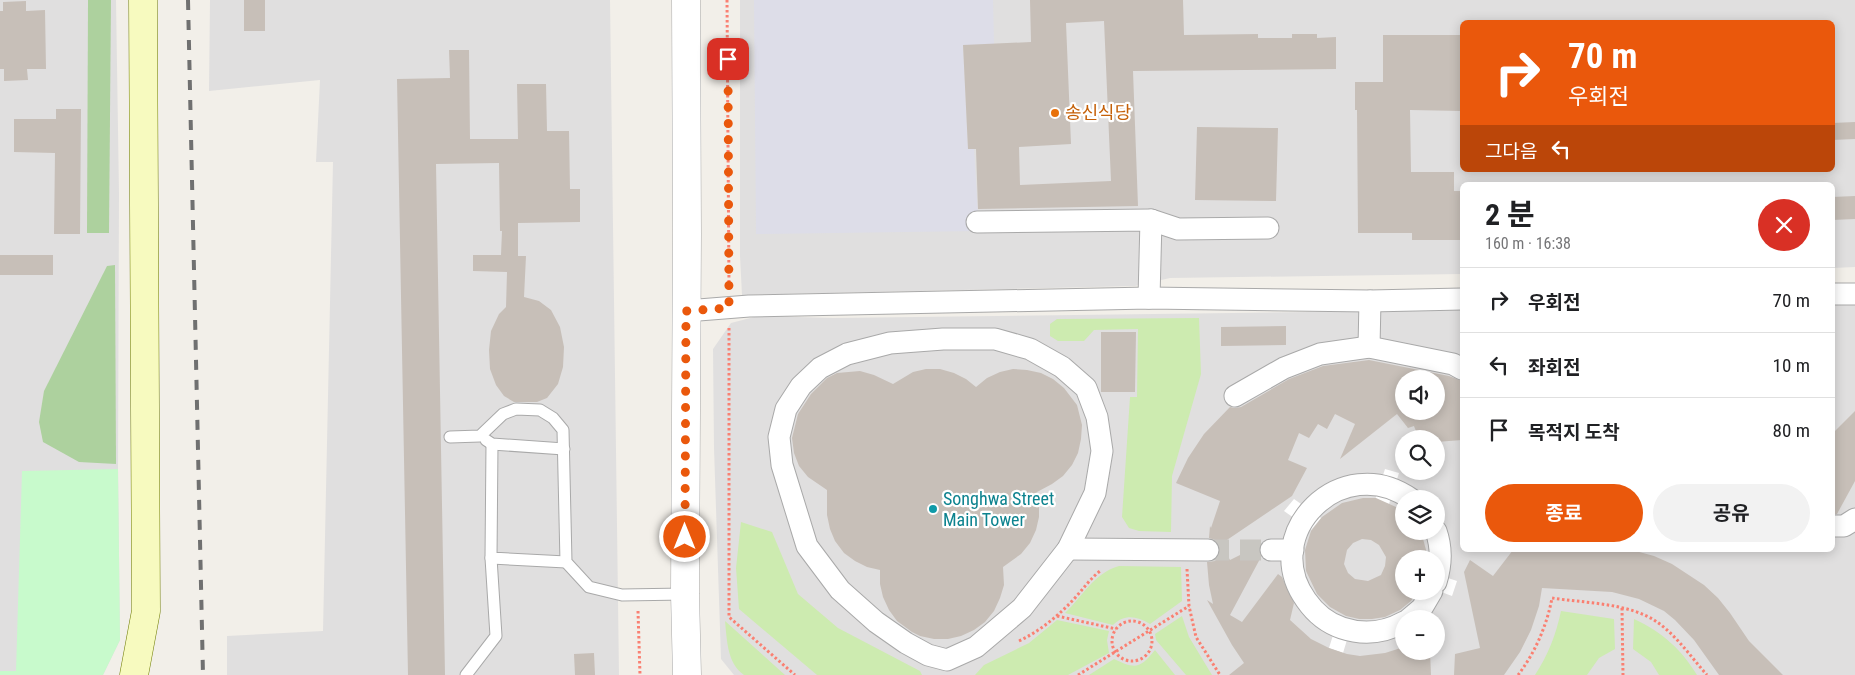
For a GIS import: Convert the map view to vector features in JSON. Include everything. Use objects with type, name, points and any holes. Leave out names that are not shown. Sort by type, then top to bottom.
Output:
[{"type":"main road","points":[[134,675],[146,611],[143,0]]},
{"type":"street","points":[[686,0],[685,594],[687,675]]},
{"type":"street","points":[[977,222],[1151,220],[1178,229],[1268,228]]},
{"type":"street","points":[[1148,298],[1151,220]]},
{"type":"street","points":[[1835,294],[1855,294]]},
{"type":"street","points":[[686,311],[729,308],[1148,298],[1370,301],[1460,299]]},
{"type":"street","points":[[1369,347],[1370,301]]},
{"type":"street","points":[[943,338],[947,302]]},
{"type":"street","points":[[943,338],[995,340],[1030,349],[1062,367],[1086,388],[1097,416],[1102,451],[1095,493],[1068,549],[1022,608],[976,648],[947,668],[876,622],[840,590],[807,546],[782,465],[779,437],[786,409],[801,386],[820,368],[847,354],[890,343],[943,338]]},
{"type":"street","points":[[1235,396],[1284,368],[1320,354],[1369,347],[1453,364],[1460,368]]},
{"type":"street","points":[[1395,626],[1382,631],[1366,632],[1344,628],[1323,618],[1311,608],[1302,595],[1294,574],[1293,550],[1296,535],[1302,521],[1311,508],[1336,490],[1351,485],[1366,484],[1382,485],[1397,490]]},
{"type":"street","points":[[1835,526],[1844,526],[1855,519]]},
{"type":"street","points":[[1068,549],[1208,550]]},
{"type":"street","points":[[1271,550],[1293,550]]},
{"type":"lane","points":[[480,436],[503,414],[516,409],[540,410],[553,418],[563,430],[566,562],[589,587],[622,595],[685,594]]},
{"type":"lane","points":[[450,437],[480,436],[492,444],[564,448]]},
{"type":"lane","points":[[466,675],[496,636],[490,558],[492,444]]},
{"type":"lane","points":[[490,558],[566,562]]},
{"type":"path","points":[[727,0],[729,617],[795,675]]},
{"type":"path","points":[[1186,563],[1189,606],[1196,637],[1220,675]]},
{"type":"path","points":[[1014,644],[1030,636],[1057,616],[1090,579],[1106,566]]},
{"type":"path","points":[[638,595],[640,675]]},
{"type":"path","points":[[1518,675],[1522,673],[1541,635],[1552,598],[1622,608],[1637,612],[1656,622],[1681,643],[1707,675]]},
{"type":"path","points":[[1078,675],[1189,606]]},
{"type":"path","points":[[1622,608],[1622,675]]},
{"type":"path","points":[[1057,616],[1116,629]]},
{"type":"path","points":[[1133,620],[1140,622],[1150,631],[1153,641],[1151,649],[1139,660],[1124,660],[1113,648],[1112,640],[1116,629],[1125,622],[1133,620]]},
{"type":"shaded area","points":[[0,0],[116,0],[119,194],[118,469],[120,640],[103,675],[0,675]]},
{"type":"shaded area","points":[[210,0],[610,0],[619,675],[227,675],[227,636],[323,631],[333,162],[316,162],[320,80],[209,91]]},
{"type":"shaded area","points":[[740,0],[1855,0],[1855,267],[1835,268],[1835,182],[1460,182],[1460,274],[1170,278],[1135,286],[742,295],[740,256]]},
{"type":"shaded area","points":[[754,0],[993,0],[994,44],[963,46],[968,149],[974,149],[979,231],[756,234]]},
{"type":"shaded area","points":[[1855,303],[1855,675],[734,675],[721,659],[714,448],[713,349],[731,323],[758,316],[833,318],[1460,310],[1460,552],[1835,552],[1835,304]]},
{"type":"green space","points":[[88,0],[111,0],[109,233],[87,233]]},
{"type":"green space","points":[[115,265],[116,464],[79,462],[43,442],[39,422],[44,391],[107,266]]},
{"type":"green space","points":[[1199,318],[1201,374],[1172,476],[1171,532],[1139,531],[1129,528],[1122,517],[1130,397],[1137,397],[1138,329],[1094,330],[1084,341],[1058,341],[1050,336],[1050,324],[1057,319]]},
{"type":"green space","points":[[118,469],[120,640],[103,675],[0,675],[0,671],[16,671],[22,471]]},
{"type":"green space","points":[[741,522],[772,532],[798,594],[838,628],[920,671],[922,675],[817,675],[739,609],[736,568]]},
{"type":"green space","points":[[1119,566],[1181,567],[1182,601],[1150,624],[1131,617],[1117,621],[1113,625],[1065,613],[1096,579],[1110,569]]},
{"type":"green space","points":[[1561,611],[1614,619],[1615,649],[1599,658],[1587,675],[1535,675],[1551,644]]},
{"type":"green space","points":[[1182,616],[1189,637],[1212,675],[1186,675],[1156,640],[1155,634]]},
{"type":"green space","points":[[1634,619],[1670,642],[1697,675],[1659,675],[1651,662],[1633,649]]},
{"type":"green space","points":[[1057,620],[1109,631],[1107,640],[1109,653],[1068,675],[975,675],[984,665],[1029,643]]},
{"type":"green space","points":[[725,621],[785,675],[744,675],[738,670],[729,651]]},
{"type":"green space","points":[[1155,650],[1175,675],[1089,675],[1114,659],[1132,666],[1141,664]]},
{"type":"pier","points":[[1385,469],[1395,472],[1395,480],[1397,480],[1389,504],[1375,500]]},
{"type":"pier","points":[[1294,499],[1321,518],[1311,530],[1284,511]]},
{"type":"pier","points":[[1445,577],[1457,581],[1452,596],[1445,593]]},
{"type":"pier","points":[[1339,616],[1353,620],[1343,653],[1329,648]]},
{"type":"building","points":[[244,0],[265,0],[265,31],[244,31]]},
{"type":"building","points":[[1030,0],[1183,0],[1184,35],[1258,34],[1258,38],[1292,38],[1292,34],[1317,34],[1317,38],[1336,37],[1336,69],[1133,71],[1138,206],[978,209],[976,149],[968,149],[963,45],[1031,42]],"holes":[[[1104,21],[1111,181],[1020,185],[1019,147],[1071,144],[1066,23]]]},
{"type":"building","points":[[26,1],[26,11],[45,10],[46,69],[27,69],[28,80],[4,81],[4,69],[0,69],[0,11],[3,11],[3,2]]},
{"type":"building","points":[[1383,35],[1460,35],[1460,111],[1410,110],[1411,172],[1454,172],[1454,191],[1460,191],[1460,240],[1412,240],[1412,233],[1358,233],[1355,82],[1383,82]]},
{"type":"building","points":[[449,50],[469,50],[470,139],[518,139],[517,84],[546,84],[547,131],[569,131],[570,189],[580,189],[580,222],[518,223],[518,256],[526,256],[524,297],[539,301],[551,310],[560,327],[564,347],[563,367],[558,384],[547,398],[537,402],[514,402],[504,396],[496,385],[490,369],[491,331],[499,314],[506,307],[507,272],[473,271],[473,255],[501,255],[502,231],[500,231],[499,163],[436,164],[445,675],[408,675],[397,79],[450,78]]},
{"type":"building","points":[[56,109],[81,109],[80,234],[54,234],[55,153],[14,152],[14,119],[56,119]]},
{"type":"building","points":[[1855,122],[1855,139],[1835,140],[1835,123]]},
{"type":"building","points":[[1197,127],[1278,128],[1276,201],[1195,200]]},
{"type":"building","points":[[1855,196],[1855,219],[1835,220],[1835,197]]},
{"type":"building","points":[[0,255],[53,255],[53,275],[0,275]]},
{"type":"building","points":[[1286,326],[1286,345],[1221,346],[1221,327]]},
{"type":"building","points":[[1101,332],[1136,332],[1135,392],[1101,392]]},
{"type":"building","points":[[1369,360],[1419,370],[1395,370],[1395,416],[1340,459],[1355,424],[1335,414],[1327,429],[1318,424],[1309,438],[1299,433],[1288,460],[1307,468],[1292,496],[1221,544],[1230,560],[1260,545],[1261,557],[1230,615],[1242,622],[1278,574],[1282,577],[1294,603],[1290,620],[1311,639],[1347,654],[1360,656],[1395,650],[1395,660],[1430,660],[1431,675],[1229,675],[1244,663],[1207,600],[1213,604],[1207,562],[1215,561],[1219,556],[1219,543],[1209,538],[1210,526],[1211,528],[1220,501],[1176,483],[1188,458],[1204,434],[1230,407],[1241,407],[1289,379],[1323,366]]},
{"type":"building","name":"Songhwa Street Main Tower","points":[[926,369],[940,369],[954,373],[976,387],[987,378],[1013,369],[1041,373],[1053,379],[1064,388],[1077,405],[1082,425],[1078,453],[1072,465],[1063,476],[1037,492],[1039,517],[1036,530],[1030,543],[1021,554],[1003,567],[1004,585],[994,611],[985,622],[974,630],[948,639],[920,636],[897,621],[883,597],[880,584],[880,570],[867,567],[844,553],[835,541],[830,529],[827,515],[827,490],[808,477],[799,466],[794,453],[792,438],[798,414],[811,394],[827,378],[837,373],[860,371],[893,384],[913,372]]},
{"type":"building","points":[[1445,375],[1460,380],[1460,440],[1445,441],[1445,430],[1416,430],[1414,426],[1408,428],[1402,420],[1445,420]]},
{"type":"building","points":[[1855,411],[1855,481],[1837,514],[1835,514],[1835,431]]},
{"type":"building","points":[[1363,498],[1376,498],[1395,507],[1395,540],[1423,540],[1426,550],[1395,550],[1395,600],[1411,601],[1400,610],[1395,610],[1395,612],[1385,617],[1372,619],[1346,616],[1330,607],[1317,594],[1306,571],[1305,550],[1311,531],[1322,517],[1342,503]],"holes":[[[1362,539],[1371,540],[1379,545],[1386,557],[1381,575],[1368,581],[1355,579],[1348,573],[1344,564],[1347,550],[1353,543]]]},
{"type":"building","points":[[1511,552],[1639,552],[1654,556],[1672,564],[1704,585],[1718,598],[1749,641],[1783,675],[1719,675],[1694,640],[1675,620],[1664,611],[1639,599],[1612,592],[1542,588],[1539,606],[1531,630],[1520,652],[1504,675],[1454,675],[1455,654],[1480,648],[1464,572],[1470,560],[1493,576]]},
{"type":"building","points":[[594,653],[595,675],[575,675],[574,654]]},
{"type":"tunnel","points":[[1208,550],[1271,550]]},
{"type":"railway","points":[[188,0],[203,675]]},
{"type":"place","name":"송신식당","points":[[1055,113]]},
{"type":"place","name":"Songhwa Street Main Tower","points":[[933,509]]},
{"type":"route","points":[[685,537],[686,311],[729,308],[728,59]]}]
